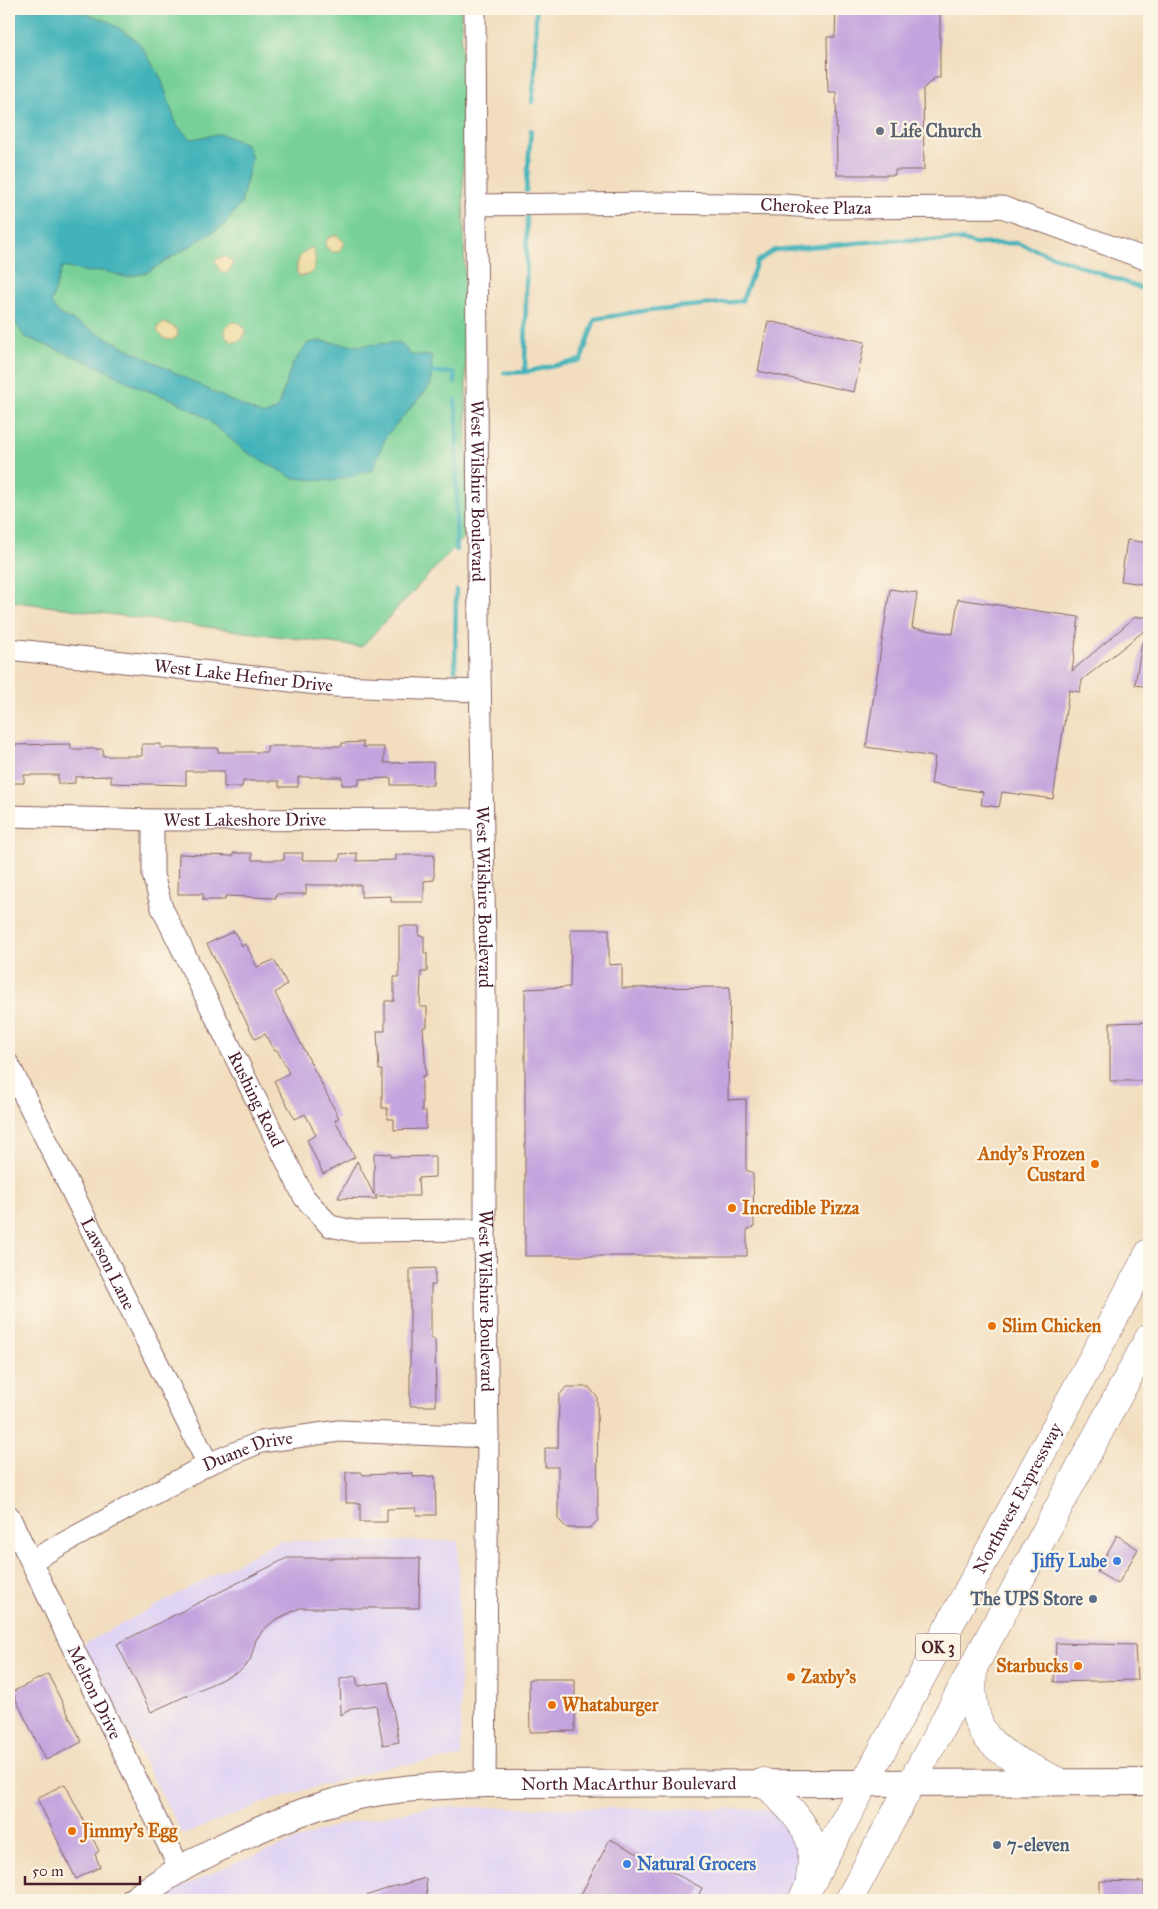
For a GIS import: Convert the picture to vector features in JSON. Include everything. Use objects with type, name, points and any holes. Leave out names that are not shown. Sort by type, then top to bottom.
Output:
[{"type":"highway","name":"Northwest Expressway","points":[[806,1893],[1149,1254]]},
{"type":"highway","points":[[1112,1408],[1127,1320],[1122,1304]]},
{"type":"highway","name":"OK 3","points":[[849,1900],[1149,1338]]},
{"type":"highway","points":[[974,1665],[973,1707],[982,1730],[998,1750],[1057,1781]]},
{"type":"highway","points":[[764,1782],[801,1822],[808,1836],[812,1857],[806,1893]]},
{"type":"main road","name":"North MacArthur Boulevard","points":[[134,1900],[180,1870],[249,1835],[319,1806],[388,1792],[484,1784],[1149,1782]]},
{"type":"street","name":"West Wilshire Boulevard","points":[[475,9],[475,205],[484,942],[484,1230],[488,1436],[484,1784]]},
{"type":"street","name":"Cherokee Plaza","points":[[475,205],[661,203],[784,205],[822,208],[1002,207],[1149,260]]},
{"type":"street","name":"West Lake Hefner Drive","points":[[9,650],[336,686],[480,691]]},
{"type":"street","name":"West Lakeshore Drive","points":[[9,816],[153,820],[481,819]]},
{"type":"street","name":"Rushing Road","points":[[153,820],[153,875],[162,908],[304,1197],[330,1226],[354,1232],[484,1230]]},
{"type":"street","name":"Lawson Lane","points":[[9,1065],[208,1464]]},
{"type":"street","name":"Duane Drive","points":[[31,1561],[208,1464],[261,1442],[339,1431],[488,1436]]},
{"type":"street","name":"Melton Drive","points":[[9,1516],[180,1870]]},
{"type":"shaded area","points":[[278,1541],[458,1541],[461,1757],[386,1767],[273,1799],[183,1835],[82,1645]]},
{"type":"shaded area","points":[[429,1807],[767,1809],[783,1818],[802,1843],[800,1869],[785,1900],[163,1900],[177,1889],[232,1864],[338,1825]]},
{"type":"green space","points":[[9,9],[461,9],[468,533],[361,647],[9,601]]},
{"type":"sand","points":[[337,235],[345,243],[338,252],[332,252],[325,244],[328,238]]},
{"type":"sand","points":[[312,248],[315,263],[312,272],[304,276],[298,275],[297,266],[299,258]]},
{"type":"sand","points":[[224,256],[233,262],[232,267],[226,274],[220,271],[215,260]]},
{"type":"sand","points":[[235,322],[242,325],[245,332],[242,339],[235,342],[228,339],[225,332],[228,325]]},
{"type":"sand","points":[[166,323],[177,329],[178,336],[172,340],[165,339],[157,331],[159,325]]},
{"type":"water","points":[[9,9],[72,9],[108,21],[139,43],[161,78],[177,126],[191,139],[220,134],[245,143],[252,157],[241,204],[223,226],[146,273],[126,277],[104,271],[89,272],[62,267],[51,303],[58,313],[225,398],[264,415],[277,409],[292,365],[308,343],[321,341],[356,346],[400,342],[411,355],[432,356],[431,385],[386,436],[373,470],[333,481],[293,478],[245,451],[203,416],[176,401],[138,387],[96,365],[25,337],[10,316],[12,265],[9,262]]},
{"type":"building","name":"Life Church","points":[[836,9],[940,9],[940,78],[934,78],[923,89],[924,170],[895,170],[895,175],[837,175],[836,92],[828,92],[827,37],[835,37]]},
{"type":"building","points":[[768,321],[865,342],[854,392],[758,371]]},
{"type":"building","points":[[1127,540],[1149,543],[1149,585],[1121,581]]},
{"type":"building","points":[[890,589],[917,593],[912,628],[953,634],[958,599],[1079,617],[1072,671],[1135,617],[1149,617],[1149,627],[1082,680],[1080,692],[1069,690],[1053,799],[1002,792],[999,807],[981,805],[983,792],[931,784],[935,757],[866,747]]},
{"type":"building","points":[[1142,642],[1149,642],[1149,687],[1135,685]]},
{"type":"building","points":[[363,742],[363,747],[384,747],[384,763],[433,762],[433,785],[391,785],[391,778],[359,779],[359,785],[342,785],[342,777],[298,777],[298,787],[279,787],[279,781],[243,781],[242,787],[224,787],[224,771],[186,771],[186,785],[111,783],[111,776],[75,777],[75,783],[58,784],[58,775],[24,775],[24,783],[9,783],[9,745],[71,744],[71,749],[103,749],[103,756],[142,756],[142,744],[161,744],[161,748],[218,748],[218,752],[267,752],[267,746],[342,746],[342,743]]},
{"type":"building","points":[[233,853],[252,853],[252,860],[284,860],[284,853],[303,853],[302,860],[340,860],[340,854],[357,853],[357,861],[396,860],[396,855],[434,855],[434,880],[424,881],[424,902],[391,902],[391,896],[361,897],[361,885],[306,885],[306,894],[276,894],[276,898],[225,896],[225,900],[203,900],[203,894],[178,894],[179,854],[233,856]]},
{"type":"building","points":[[399,926],[419,926],[419,936],[424,936],[424,953],[427,953],[427,972],[421,972],[420,1007],[427,1007],[427,1027],[423,1027],[426,1075],[422,1076],[422,1111],[426,1111],[426,1129],[394,1130],[394,1119],[388,1119],[387,1108],[382,1108],[382,1070],[379,1070],[377,1031],[385,1031],[385,1001],[394,1001],[394,977],[399,977]]},
{"type":"building","points":[[571,929],[609,929],[609,965],[622,964],[622,988],[730,987],[728,1100],[746,1099],[746,1170],[753,1173],[754,1227],[747,1230],[747,1256],[525,1256],[525,989],[570,987]]},
{"type":"building","points":[[234,931],[242,946],[246,944],[257,967],[274,960],[287,984],[275,993],[339,1118],[335,1120],[355,1157],[323,1174],[307,1140],[316,1135],[305,1114],[295,1119],[274,1081],[289,1073],[277,1050],[274,1051],[265,1034],[255,1039],[207,944]]},
{"type":"building","points":[[1147,1022],[1147,1081],[1110,1081],[1110,1023]]},
{"type":"building","points":[[374,1153],[391,1154],[391,1157],[435,1156],[435,1177],[418,1178],[419,1196],[375,1196],[377,1199],[338,1198],[357,1161],[374,1195]]},
{"type":"building","points":[[435,1268],[435,1285],[431,1285],[431,1339],[435,1339],[436,1406],[410,1406],[410,1269]]},
{"type":"building","points":[[566,1387],[589,1387],[597,1397],[598,1520],[590,1528],[567,1528],[558,1519],[558,1467],[545,1467],[545,1448],[558,1448],[559,1396]]},
{"type":"building","points":[[346,1472],[361,1472],[363,1475],[413,1473],[413,1477],[435,1476],[436,1515],[417,1515],[416,1508],[387,1509],[387,1522],[360,1522],[360,1503],[346,1503]]},
{"type":"building","name":"Jiffy Lube","points":[[1117,1535],[1138,1549],[1118,1584],[1097,1572]]},
{"type":"building","points":[[287,1558],[420,1558],[419,1608],[300,1608],[275,1620],[263,1630],[256,1640],[250,1661],[240,1671],[151,1712],[117,1644]]},
{"type":"building","points":[[1056,1643],[1135,1645],[1137,1680],[1054,1682]]},
{"type":"building","points":[[48,1674],[82,1742],[46,1760],[12,1692]]},
{"type":"building","points":[[356,1676],[358,1686],[388,1682],[399,1742],[383,1745],[376,1705],[353,1708],[341,1715],[340,1679]]},
{"type":"building","name":"Whataburger","points":[[529,1679],[575,1679],[575,1731],[530,1732]]},
{"type":"building","points":[[65,1784],[99,1851],[95,1854],[100,1867],[76,1879],[37,1798]]},
{"type":"building","name":"Natural Grocers","points":[[610,1839],[702,1888],[696,1900],[578,1900]]},
{"type":"building","points":[[426,1878],[427,1900],[360,1900],[360,1898],[392,1887]]},
{"type":"building","points":[[1100,1881],[1144,1882],[1145,1900],[1100,1900]]},
{"type":"waterway","points":[[532,102],[535,75],[536,9]]},
{"type":"waterway","points":[[526,191],[531,130]]},
{"type":"waterway","points":[[504,373],[525,372],[527,217]]},
{"type":"waterway","points":[[525,372],[581,360],[595,319],[649,310],[742,301],[757,262],[774,250],[891,240],[963,240],[974,244],[1017,243],[1149,291]]},
{"type":"waterway","points":[[431,372],[454,373],[455,382]]},
{"type":"waterway","points":[[455,400],[457,419],[456,550]]},
{"type":"waterway","points":[[455,671],[456,590]]},
{"type":"place","name":"Life Church","points":[[880,131]]},
{"type":"place","name":"Andy's Frozen Custard","points":[[1095,1164]]},
{"type":"place","name":"Incredible Pizza","points":[[732,1208]]},
{"type":"place","name":"Slim Chicken","points":[[992,1326]]},
{"type":"place","name":"Jiffy Lube","points":[[1117,1561]]},
{"type":"place","name":"The UPS Store","points":[[1093,1599]]},
{"type":"place","name":"Starbucks","points":[[1078,1666]]},
{"type":"place","name":"Zaxby's","points":[[791,1677]]},
{"type":"place","name":"Whataburger","points":[[552,1705]]},
{"type":"place","name":"Jimmy's Egg","points":[[72,1831]]},
{"type":"place","name":"7-eleven","points":[[997,1845]]},
{"type":"place","name":"Natural Grocers","points":[[627,1864]]}]
